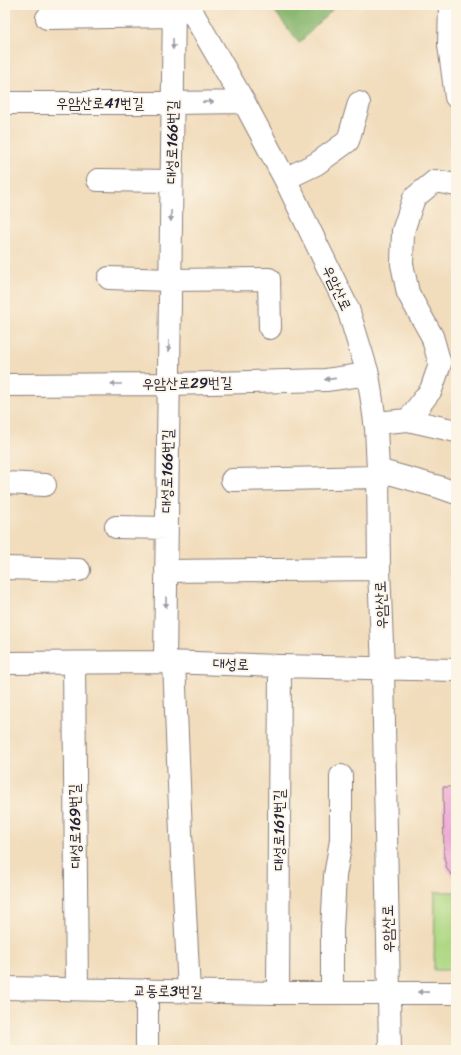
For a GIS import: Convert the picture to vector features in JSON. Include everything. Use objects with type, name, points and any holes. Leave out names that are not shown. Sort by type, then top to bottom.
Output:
[{"type":"street","points":[[450,5],[449,45],[456,97]]},
{"type":"street","points":[[47,18],[179,9]]},
{"type":"street","name":"우암산로","points":[[179,9],[244,102],[285,179],[348,310],[368,374],[375,423],[378,474],[390,1050]]},
{"type":"street","name":"대성로166번길","points":[[179,9],[172,103],[166,570],[189,991]]},
{"type":"street","name":"우암산로41번길","points":[[5,103],[244,102]]},
{"type":"street","points":[[285,179],[316,164],[348,141],[359,103]]},
{"type":"street","points":[[98,180],[172,181]]},
{"type":"street","points":[[408,420],[431,390],[440,364],[432,336],[408,293],[402,264],[403,231],[414,198],[435,181],[456,185]]},
{"type":"street","points":[[109,278],[170,280],[269,279],[270,328]]},
{"type":"street","name":"우암산로29번길","points":[[5,384],[169,384],[326,380],[368,374]]},
{"type":"street","points":[[375,423],[408,420],[456,431]]},
{"type":"street","points":[[232,480],[378,474],[439,487],[456,493]]},
{"type":"street","points":[[5,484],[45,485]]},
{"type":"street","points":[[116,527],[166,528]]},
{"type":"street","points":[[5,568],[79,570]]},
{"type":"street","points":[[166,570],[379,569]]},
{"type":"street","name":"대성로169번길","points":[[74,662],[77,989]]},
{"type":"street","name":"대성로","points":[[5,663],[170,662],[456,670]]},
{"type":"street","name":"대성로161번길","points":[[278,993],[280,666]]},
{"type":"street","points":[[332,992],[334,876],[342,840],[341,776]]},
{"type":"street","name":"교동로3번길","points":[[5,988],[278,993],[456,993]]},
{"type":"street","points":[[147,990],[147,1050]]},
{"type":"green space","points":[[270,5],[337,5],[299,43]]},
{"type":"green space","points":[[435,892],[456,892],[456,970],[434,970]]},
{"type":"building","points":[[443,787],[456,787],[456,879],[447,869],[444,857]]}]
